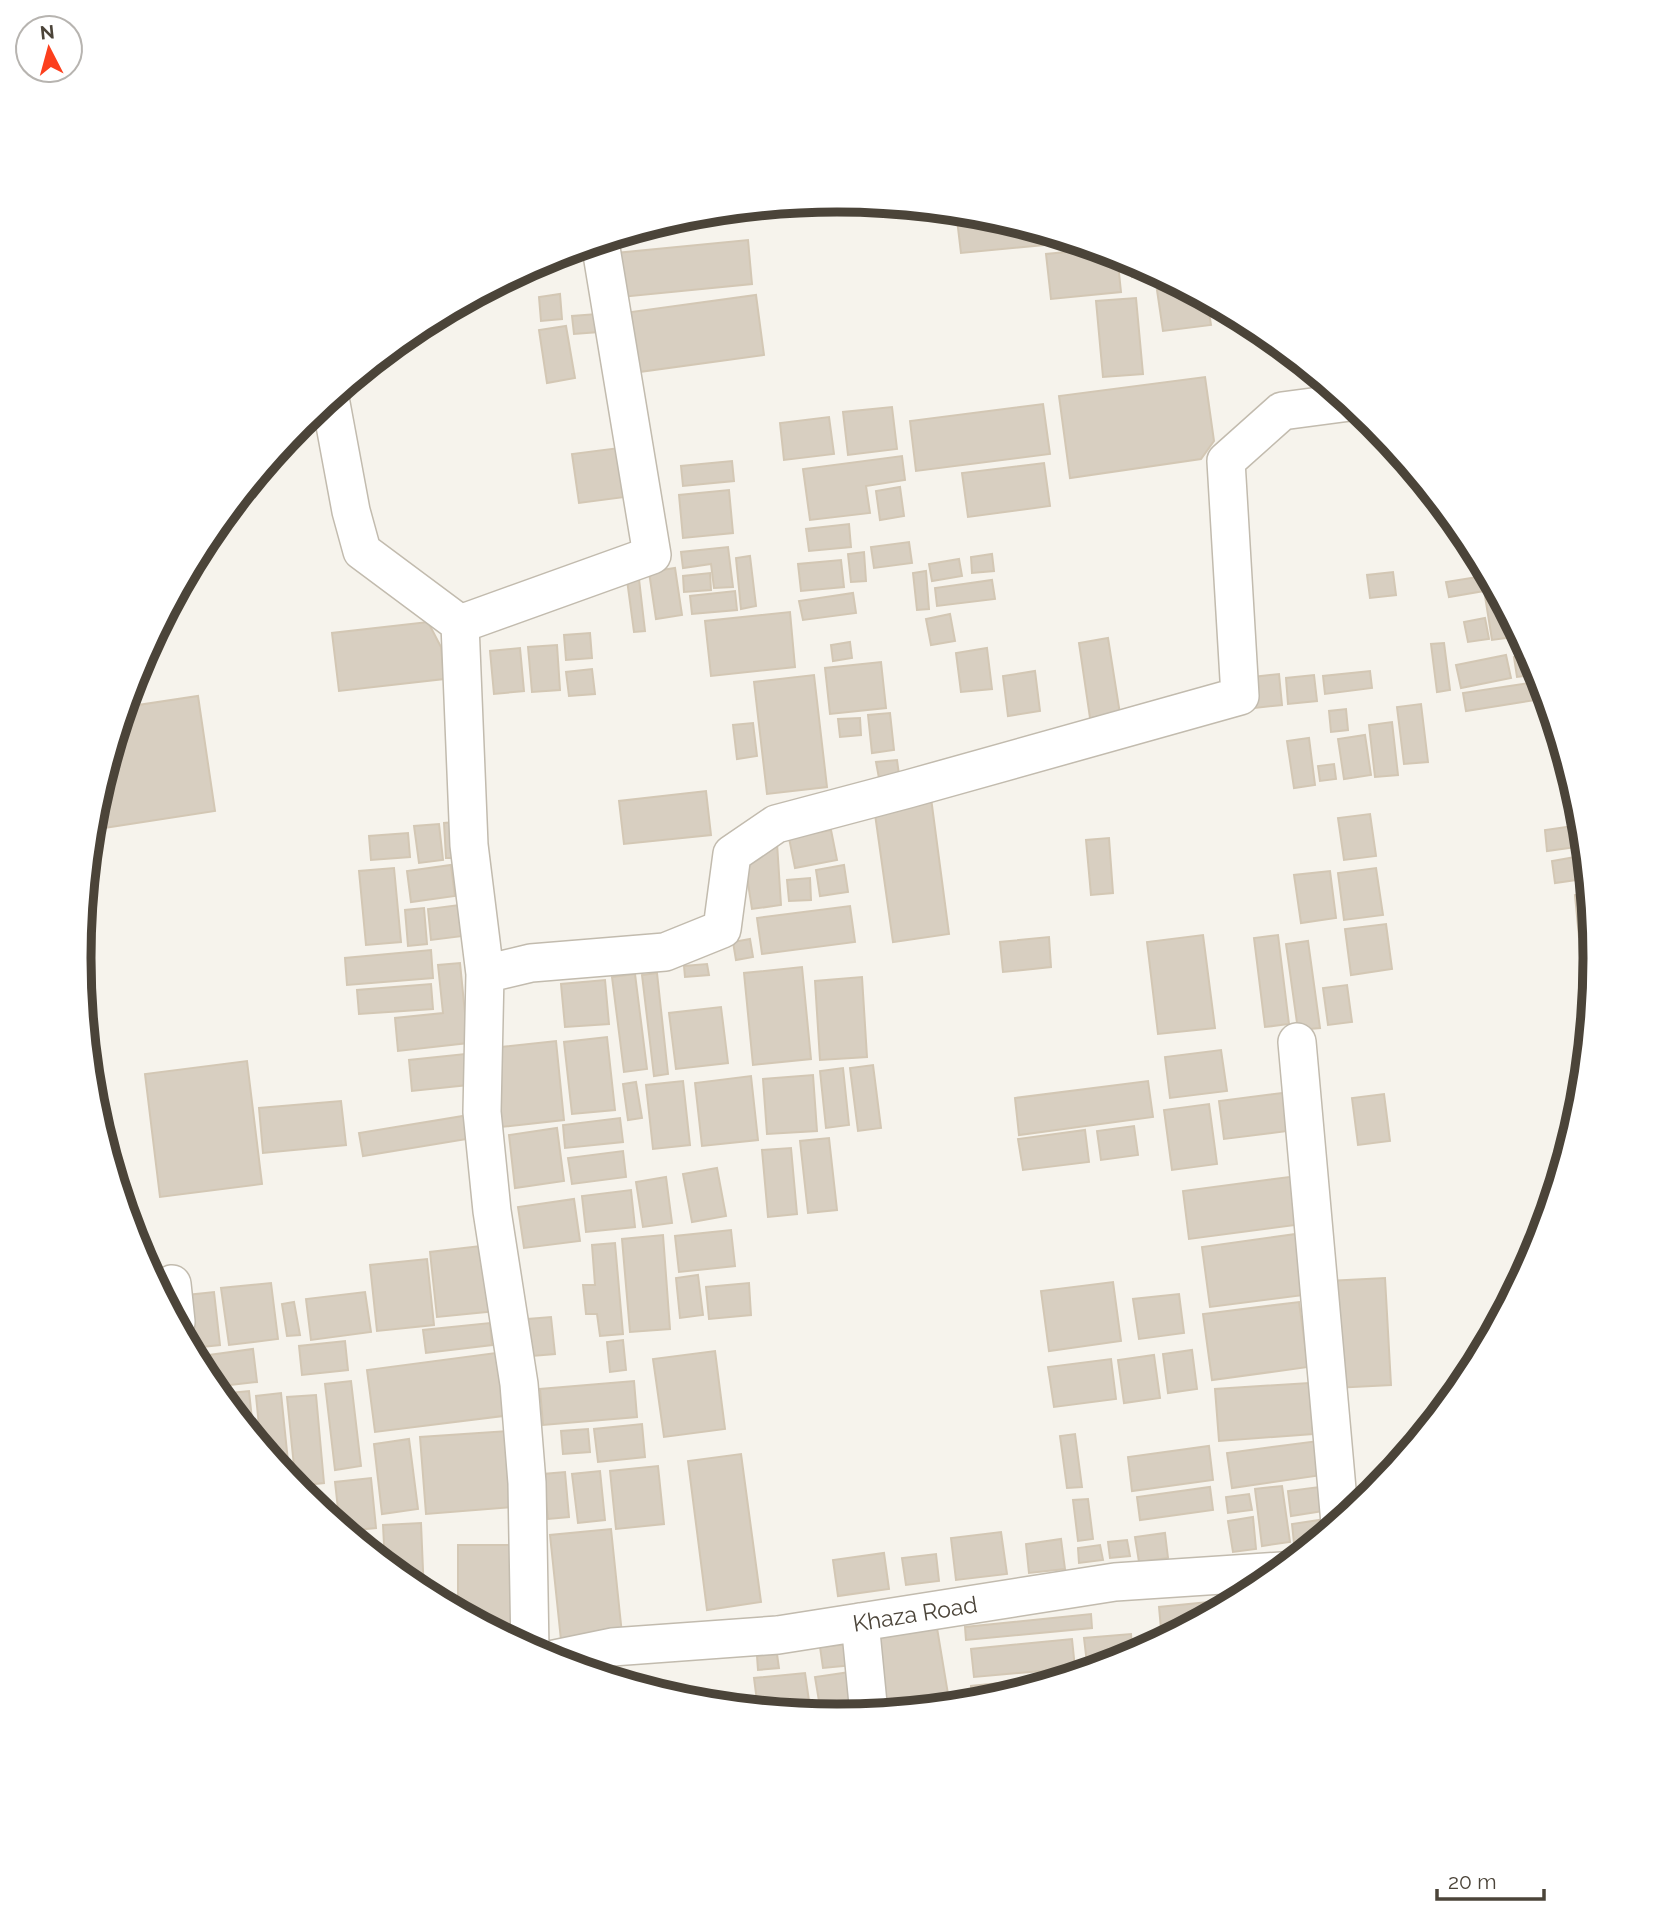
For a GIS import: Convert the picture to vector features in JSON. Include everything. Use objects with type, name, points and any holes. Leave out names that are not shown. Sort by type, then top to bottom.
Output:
[{"type":"street","points":[[460,624],[652,555],[601,251]]},
{"type":"street","points":[[485,974],[531,963],[666,952],[722,929],[732,854],[776,824],[1240,696],[1226,461],[1282,411],[1337,404]]},
{"type":"street","points":[[332,409],[351,511],[362,551],[460,624]]},
{"type":"street","points":[[460,624],[469,845],[485,974],[482,1112],[492,1211],[519,1384],[527,1483],[530,1638]]},
{"type":"street","points":[[1297,1042],[1339,1511]]},
{"type":"street","points":[[172,1284],[174,1300]]},
{"type":"street","name":"Khaza Road","points":[[572,1655],[611,1647],[779,1635],[1115,1582],[1257,1576]]},
{"type":"street","points":[[860,1622],[868,1704]]},
{"type":"building","points":[[957,222],[1044,241],[1044,245],[961,253]]},
{"type":"building","points":[[748,240],[752,284],[621,297],[616,253]]},
{"type":"building","points":[[1075,251],[1118,267],[1121,292],[1051,299],[1046,254]]},
{"type":"building","points":[[1167,288],[1209,311],[1211,325],[1163,331],[1157,290]]},
{"type":"building","points":[[560,294],[562,319],[541,321],[539,297]]},
{"type":"building","points":[[756,295],[764,355],[639,372],[631,312]]},
{"type":"building","points":[[1136,298],[1143,374],[1103,377],[1096,301]]},
{"type":"building","points":[[597,314],[599,332],[574,334],[572,316]]},
{"type":"building","points":[[566,326],[575,378],[547,383],[539,330]]},
{"type":"building","points":[[1205,377],[1214,441],[1201,459],[1070,478],[1059,396]]},
{"type":"building","points":[[1043,404],[1050,454],[916,471],[910,421]]},
{"type":"building","points":[[892,407],[897,449],[848,455],[843,412]]},
{"type":"building","points":[[829,417],[834,454],[784,460],[780,423]]},
{"type":"building","points":[[619,448],[625,497],[579,503],[572,454]]},
{"type":"building","points":[[902,456],[905,480],[866,486],[870,513],[810,520],[803,469]]},
{"type":"building","points":[[732,461],[734,481],[683,486],[681,466]]},
{"type":"building","points":[[1044,463],[1050,506],[968,517],[962,473]]},
{"type":"building","points":[[900,487],[904,516],[880,520],[876,491]]},
{"type":"building","points":[[729,490],[733,533],[683,538],[679,495]]},
{"type":"building","points":[[849,524],[851,547],[809,551],[806,529]]},
{"type":"building","points":[[909,542],[912,563],[874,568],[871,547]]},
{"type":"building","points":[[728,547],[733,587],[714,588],[711,564],[683,568],[681,552]]},
{"type":"building","points":[[864,552],[866,581],[851,582],[848,554]]},
{"type":"building","points":[[992,554],[994,571],[972,573],[971,557]]},
{"type":"building","points":[[750,556],[756,606],[741,609],[736,558]]},
{"type":"building","points":[[959,559],[962,576],[932,581],[929,564]]},
{"type":"building","points":[[841,560],[844,587],[801,591],[798,564]]},
{"type":"building","points":[[675,568],[682,615],[656,619],[649,572]]},
{"type":"building","points":[[926,571],[929,609],[917,610],[913,573]]},
{"type":"building","points":[[1393,572],[1396,595],[1370,598],[1367,575]]},
{"type":"building","points":[[710,573],[711,590],[684,592],[683,576]]},
{"type":"building","points":[[1479,577],[1487,591],[1449,597],[1446,582]]},
{"type":"building","points":[[639,579],[645,631],[634,632],[627,580]]},
{"type":"building","points":[[992,580],[995,599],[937,606],[935,588]]},
{"type":"building","points":[[735,591],[737,610],[692,614],[690,596]]},
{"type":"building","points":[[853,593],[856,613],[803,620],[799,601]]},
{"type":"building","points":[[1490,595],[1511,637],[1492,640],[1485,596]]},
{"type":"building","points":[[790,612],[795,667],[711,676],[705,621]]},
{"type":"building","points":[[950,614],[955,641],[931,645],[926,619]]},
{"type":"building","points":[[1485,618],[1489,639],[1468,642],[1464,622]]},
{"type":"building","points":[[428,622],[441,647],[444,679],[339,691],[332,633]]},
{"type":"building","points":[[590,633],[592,658],[566,660],[564,635]]},
{"type":"building","points":[[1108,638],[1120,714],[1090,718],[1079,643]]},
{"type":"building","points":[[850,642],[852,658],[833,661],[831,645]]},
{"type":"building","points":[[1444,643],[1450,690],[1437,692],[1431,644]]},
{"type":"building","points":[[557,645],[560,690],[532,692],[528,647]]},
{"type":"building","points":[[520,648],[524,691],[494,694],[490,651]]},
{"type":"building","points":[[987,648],[992,689],[961,692],[956,653]]},
{"type":"building","points":[[1506,655],[1511,678],[1461,688],[1456,665]]},
{"type":"building","points":[[1520,656],[1528,676],[1517,677],[1514,657]]},
{"type":"building","points":[[881,662],[886,708],[830,714],[825,668]]},
{"type":"building","points":[[592,669],[595,694],[569,696],[566,672]]},
{"type":"building","points":[[1035,671],[1040,711],[1008,716],[1003,676]]},
{"type":"building","points":[[1370,671],[1372,688],[1325,694],[1323,676]]},
{"type":"building","points":[[1279,674],[1282,705],[1255,708],[1253,677]]},
{"type":"building","points":[[814,675],[827,787],[767,794],[754,682]]},
{"type":"building","points":[[1314,675],[1317,701],[1288,704],[1286,678]]},
{"type":"building","points":[[1531,683],[1537,700],[1466,711],[1463,693]]},
{"type":"building","points":[[198,696],[215,811],[102,828],[116,765],[136,705]]},
{"type":"building","points":[[1421,704],[1428,762],[1404,764],[1397,707]]},
{"type":"building","points":[[1346,709],[1348,730],[1331,732],[1329,711]]},
{"type":"building","points":[[890,713],[894,750],[872,753],[868,715]]},
{"type":"building","points":[[860,718],[861,735],[840,737],[838,719]]},
{"type":"building","points":[[1392,722],[1398,775],[1375,777],[1369,725]]},
{"type":"building","points":[[753,723],[757,756],[737,759],[733,725]]},
{"type":"building","points":[[1365,735],[1371,775],[1344,779],[1338,739]]},
{"type":"building","points":[[1309,738],[1315,785],[1294,788],[1287,741]]},
{"type":"building","points":[[897,760],[899,775],[879,778],[876,762]]},
{"type":"building","points":[[1334,764],[1336,779],[1320,781],[1318,766]]},
{"type":"building","points":[[706,791],[711,835],[624,844],[619,801]]},
{"type":"building","points":[[931,798],[949,934],[893,942],[874,807]]},
{"type":"building","points":[[1370,814],[1376,856],[1344,860],[1338,818]]},
{"type":"building","points":[[455,822],[458,858],[446,858],[444,823]]},
{"type":"building","points":[[439,824],[443,860],[419,863],[414,826]]},
{"type":"building","points":[[1572,826],[1576,847],[1547,851],[1545,830]]},
{"type":"building","points":[[831,830],[837,860],[795,868],[789,838]]},
{"type":"building","points":[[408,833],[410,857],[371,860],[369,836]]},
{"type":"building","points":[[1109,838],[1113,893],[1091,895],[1086,840]]},
{"type":"building","points":[[777,843],[781,905],[752,909],[744,858]]},
{"type":"building","points":[[1577,857],[1580,880],[1555,883],[1552,861]]},
{"type":"building","points":[[451,865],[455,896],[411,902],[407,871]]},
{"type":"building","points":[[844,865],[848,892],[820,896],[816,870]]},
{"type":"building","points":[[394,868],[401,942],[366,945],[359,871]]},
{"type":"building","points":[[1376,868],[1383,915],[1344,920],[1338,873]]},
{"type":"building","points":[[1330,871],[1336,918],[1301,923],[1294,875]]},
{"type":"building","points":[[810,878],[811,900],[789,901],[787,880]]},
{"type":"building","points":[[1581,894],[1583,937],[1579,937],[1575,895]]},
{"type":"building","points":[[459,905],[463,936],[431,940],[428,909]]},
{"type":"building","points":[[850,906],[855,942],[762,954],[757,918]]},
{"type":"building","points":[[424,908],[427,944],[408,946],[405,910]]},
{"type":"building","points":[[1386,924],[1392,969],[1351,975],[1345,929]]},
{"type":"building","points":[[1203,935],[1215,1028],[1158,1034],[1147,942]]},
{"type":"building","points":[[1278,935],[1289,1024],[1265,1027],[1254,938]]},
{"type":"building","points":[[1049,937],[1051,967],[1003,972],[1000,942]]},
{"type":"building","points":[[750,939],[753,957],[736,960],[733,942]]},
{"type":"building","points":[[1308,941],[1320,1028],[1298,1030],[1286,944]]},
{"type":"building","points":[[431,950],[433,978],[347,985],[345,958]]},
{"type":"building","points":[[460,963],[468,1043],[398,1051],[395,1018],[443,1013],[438,965]]},
{"type":"building","points":[[707,964],[709,975],[685,977],[684,966]]},
{"type":"building","points":[[802,967],[811,1059],[753,1065],[744,973]]},
{"type":"building","points":[[657,973],[668,1074],[654,1076],[642,975]]},
{"type":"building","points":[[635,974],[647,1069],[624,1072],[612,977]]},
{"type":"building","points":[[862,977],[867,1057],[820,1060],[815,981]]},
{"type":"building","points":[[605,980],[609,1024],[565,1027],[561,984]]},
{"type":"building","points":[[431,984],[433,1009],[359,1014],[357,990]]},
{"type":"building","points":[[1347,985],[1352,1022],[1328,1025],[1323,988]]},
{"type":"building","points":[[721,1007],[728,1063],[676,1069],[669,1013]]},
{"type":"building","points":[[1577,1028],[1580,1028],[1578,1051]]},
{"type":"building","points":[[607,1037],[615,1110],[572,1114],[564,1042]]},
{"type":"building","points":[[556,1041],[564,1120],[501,1127],[492,1048]]},
{"type":"building","points":[[1221,1050],[1227,1091],[1170,1098],[1165,1057]]},
{"type":"building","points":[[465,1054],[468,1085],[412,1091],[409,1060]]},
{"type":"building","points":[[247,1061],[262,1184],[160,1197],[145,1074]]},
{"type":"building","points":[[873,1065],[881,1128],[858,1131],[850,1068]]},
{"type":"building","points":[[843,1068],[849,1125],[826,1128],[820,1071]]},
{"type":"building","points":[[813,1075],[817,1131],[767,1134],[763,1079]]},
{"type":"building","points":[[751,1076],[758,1140],[702,1146],[695,1083]]},
{"type":"building","points":[[683,1081],[690,1145],[653,1149],[646,1085]]},
{"type":"building","points":[[1148,1081],[1153,1117],[1019,1135],[1015,1098]]},
{"type":"building","points":[[636,1082],[642,1118],[628,1120],[623,1084]]},
{"type":"building","points":[[1290,1092],[1295,1130],[1224,1139],[1219,1101]]},
{"type":"building","points":[[1384,1094],[1390,1141],[1358,1145],[1352,1098]]},
{"type":"building","points":[[341,1101],[346,1145],[263,1153],[259,1108]]},
{"type":"building","points":[[1209,1104],[1217,1164],[1172,1170],[1164,1110]]},
{"type":"building","points":[[469,1115],[473,1138],[363,1156],[359,1133]]},
{"type":"building","points":[[620,1118],[623,1142],[565,1148],[563,1125]]},
{"type":"building","points":[[1134,1126],[1138,1155],[1101,1160],[1097,1131]]},
{"type":"building","points":[[557,1128],[564,1181],[515,1188],[509,1135]]},
{"type":"building","points":[[1085,1130],[1089,1162],[1023,1170],[1018,1139]]},
{"type":"building","points":[[829,1138],[837,1210],[808,1213],[800,1141]]},
{"type":"building","points":[[791,1148],[797,1214],[768,1217],[762,1150]]},
{"type":"building","points":[[623,1151],[626,1177],[572,1184],[568,1158]]},
{"type":"building","points":[[717,1168],[726,1216],[692,1222],[683,1174]]},
{"type":"building","points":[[1297,1176],[1303,1224],[1189,1239],[1183,1191]]},
{"type":"building","points":[[666,1177],[672,1223],[643,1227],[636,1182]]},
{"type":"building","points":[[631,1190],[635,1227],[586,1232],[582,1196]]},
{"type":"building","points":[[574,1199],[580,1241],[524,1248],[518,1207]]},
{"type":"building","points":[[731,1230],[735,1266],[679,1272],[675,1236]]},
{"type":"building","points":[[1296,1234],[1304,1295],[1210,1307],[1202,1247]]},
{"type":"building","points":[[663,1235],[670,1329],[630,1332],[622,1239]]},
{"type":"building","points":[[615,1243],[623,1334],[600,1336],[597,1314],[586,1314],[583,1285],[595,1285],[592,1245]]},
{"type":"building","points":[[489,1245],[496,1311],[437,1317],[430,1252]]},
{"type":"building","points":[[427,1259],[434,1325],[377,1331],[370,1265]]},
{"type":"building","points":[[698,1275],[703,1315],[680,1318],[676,1278]]},
{"type":"building","points":[[1385,1278],[1391,1385],[1334,1388],[1328,1281]]},
{"type":"building","points":[[1113,1282],[1121,1341],[1049,1351],[1041,1291]]},
{"type":"building","points":[[271,1283],[278,1339],[229,1345],[221,1288]]},
{"type":"building","points":[[749,1283],[751,1315],[709,1319],[706,1287]]},
{"type":"building","points":[[214,1292],[220,1345],[201,1347],[191,1332],[187,1295]]},
{"type":"building","points":[[365,1292],[371,1332],[311,1340],[306,1299]]},
{"type":"building","points":[[1179,1294],[1184,1333],[1139,1339],[1133,1299]]},
{"type":"building","points":[[294,1302],[300,1335],[287,1336],[282,1304]]},
{"type":"building","points":[[1299,1302],[1308,1367],[1212,1380],[1203,1314]]},
{"type":"building","points":[[551,1317],[555,1354],[532,1356],[528,1319]]},
{"type":"building","points":[[490,1323],[492,1345],[426,1353],[423,1330]]},
{"type":"building","points":[[623,1340],[626,1370],[610,1372],[607,1342]]},
{"type":"building","points":[[345,1341],[348,1370],[302,1375],[299,1346]]},
{"type":"building","points":[[253,1349],[257,1382],[226,1386],[206,1355]]},
{"type":"building","points":[[1192,1350],[1197,1389],[1168,1393],[1163,1354]]},
{"type":"building","points":[[715,1351],[725,1429],[664,1437],[653,1359]]},
{"type":"building","points":[[503,1352],[511,1415],[375,1432],[367,1370]]},
{"type":"building","points":[[1154,1355],[1160,1398],[1124,1403],[1118,1360]]},
{"type":"building","points":[[1111,1359],[1116,1399],[1054,1407],[1048,1367]]},
{"type":"building","points":[[351,1381],[361,1466],[335,1470],[325,1384]]},
{"type":"building","points":[[634,1381],[637,1417],[543,1425],[540,1389]]},
{"type":"building","points":[[1309,1383],[1313,1434],[1219,1441],[1215,1389]]},
{"type":"building","points":[[249,1391],[252,1422],[245,1413],[231,1393]]},
{"type":"building","points":[[281,1393],[288,1464],[259,1431],[256,1396]]},
{"type":"building","points":[[316,1395],[324,1483],[309,1485],[294,1470],[287,1397]]},
{"type":"building","points":[[642,1424],[645,1457],[598,1462],[594,1429]]},
{"type":"building","points":[[588,1429],[590,1452],[563,1454],[561,1431]]},
{"type":"building","points":[[508,1431],[514,1507],[426,1514],[420,1437]]},
{"type":"building","points":[[1075,1434],[1082,1487],[1067,1488],[1060,1436]]},
{"type":"building","points":[[409,1439],[418,1509],[382,1514],[374,1444]]},
{"type":"building","points":[[1318,1441],[1322,1475],[1232,1488],[1227,1453]]},
{"type":"building","points":[[1209,1446],[1213,1480],[1132,1491],[1128,1457]]},
{"type":"building","points":[[741,1454],[761,1602],[707,1610],[688,1461]]},
{"type":"building","points":[[658,1466],[664,1524],[616,1529],[610,1471]]},
{"type":"building","points":[[600,1471],[605,1520],[578,1523],[572,1474]]},
{"type":"building","points":[[565,1472],[569,1517],[548,1519],[543,1474]]},
{"type":"building","points":[[371,1478],[376,1528],[357,1530],[339,1514],[335,1482]]},
{"type":"building","points":[[1282,1486],[1290,1542],[1262,1546],[1255,1489]]},
{"type":"building","points":[[1327,1486],[1330,1510],[1291,1516],[1288,1491]]},
{"type":"building","points":[[1210,1487],[1213,1510],[1140,1520],[1137,1497]]},
{"type":"building","points":[[1249,1494],[1252,1510],[1228,1513],[1226,1497]]},
{"type":"building","points":[[1088,1499],[1093,1539],[1078,1541],[1073,1500]]},
{"type":"building","points":[[1253,1517],[1256,1549],[1233,1552],[1228,1521]]},
{"type":"building","points":[[1326,1519],[1327,1523],[1304,1542],[1294,1543],[1292,1524]]},
{"type":"building","points":[[421,1523],[423,1579],[384,1552],[383,1525]]},
{"type":"building","points":[[611,1529],[622,1634],[561,1640],[550,1535]]},
{"type":"building","points":[[1001,1532],[1007,1574],[956,1580],[951,1538]]},
{"type":"building","points":[[1165,1533],[1168,1558],[1139,1562],[1135,1537]]},
{"type":"building","points":[[1061,1539],[1065,1569],[1029,1573],[1026,1544]]},
{"type":"building","points":[[1127,1540],[1130,1556],[1110,1558],[1108,1542]]},
{"type":"building","points":[[458,1545],[525,1545],[526,1636],[458,1601]]},
{"type":"building","points":[[1100,1545],[1103,1560],[1079,1563],[1078,1548]]},
{"type":"building","points":[[884,1553],[889,1589],[838,1596],[833,1560]]},
{"type":"building","points":[[936,1554],[939,1581],[906,1585],[902,1558]]},
{"type":"building","points":[[1217,1601],[1161,1631],[1159,1607]]},
{"type":"building","points":[[1091,1614],[1092,1628],[966,1640],[965,1627]]},
{"type":"building","points":[[937,1628],[948,1697],[883,1703],[872,1639]]},
{"type":"building","points":[[1131,1634],[1132,1644],[1087,1661],[1084,1638]]},
{"type":"building","points":[[1072,1639],[1075,1666],[974,1677],[971,1649]]},
{"type":"building","points":[[851,1644],[853,1665],[823,1668],[820,1647]]},
{"type":"building","points":[[777,1654],[779,1668],[758,1670],[757,1656]]},
{"type":"building","points":[[857,1671],[861,1700],[820,1704],[815,1677]]},
{"type":"building","points":[[805,1673],[809,1704],[757,1700],[754,1678]]},
{"type":"building","points":[[1031,1680],[971,1693],[971,1686]]}]
